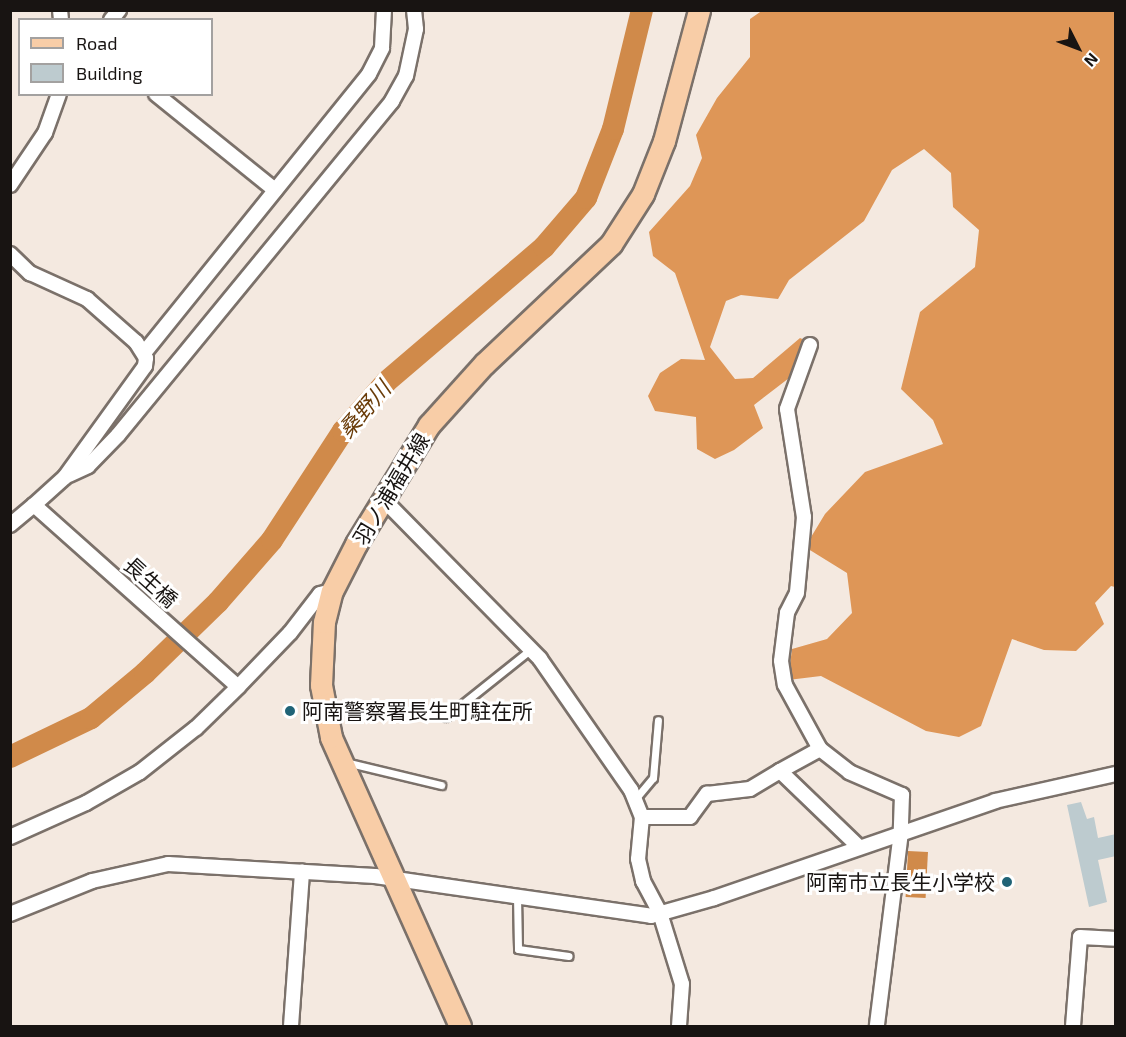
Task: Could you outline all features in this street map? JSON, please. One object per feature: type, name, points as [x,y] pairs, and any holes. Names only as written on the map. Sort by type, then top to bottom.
[{"type":"main road","name":"羽ノ浦福井線","points":[[460,1026],[331,737],[321,685],[324,622],[332,591],[382,500],[429,425],[457,393],[611,244],[643,194],[664,141],[702,15]]},
{"type":"street","points":[[144,352],[369,74],[382,48],[384,10]]},
{"type":"street","points":[[65,477],[88,466],[118,435],[392,101],[406,76],[416,29],[414,10]]},
{"type":"street","points":[[10,184],[45,132],[58,96]]},
{"type":"street","points":[[158,96],[275,190]]},
{"type":"street","points":[[10,525],[38,509],[65,477],[145,366],[144,352],[87,299],[30,273],[11,257]]},
{"type":"street","points":[[810,345],[787,409],[804,517],[797,593],[785,621],[781,661],[784,685],[820,749],[849,772],[902,795],[901,832],[877,1026]]},
{"type":"street","points":[[382,500],[530,650],[636,798],[642,817],[638,859],[644,881],[660,913],[682,984],[679,1026]]},
{"type":"street","name":"長生橋","points":[[38,509],[235,684]]},
{"type":"street","points":[[10,837],[86,803],[140,772],[196,728],[235,684],[290,633],[320,594],[332,591]]},
{"type":"street","points":[[642,817],[690,817],[707,794],[750,789],[820,749]]},
{"type":"street","points":[[780,771],[859,847]]},
{"type":"street","points":[[10,914],[92,881],[168,864],[302,871],[395,881],[651,916],[995,801],[1116,774]]},
{"type":"street","points":[[291,1026],[302,871]]},
{"type":"street","points":[[1073,1026],[1080,937],[1116,939]]},
{"type":"lane","points":[[446,717],[530,650]]},
{"type":"lane","points":[[636,798],[653,778],[658,720]]},
{"type":"lane","points":[[343,762],[354,761],[441,785]]},
{"type":"lane","points":[[517,896],[518,949],[569,956]]},
{"type":"shaded area","points":[[763,10],[1115,11],[1115,587],[1111,586],[1095,603],[1104,624],[1076,651],[1044,650],[1012,639],[981,726],[959,737],[926,731],[821,676],[788,680],[792,649],[827,639],[852,613],[847,573],[805,547],[825,514],[865,472],[943,444],[933,420],[901,389],[920,312],[975,267],[979,230],[953,207],[951,173],[924,149],[892,170],[864,221],[789,280],[778,299],[741,295],[726,301],[710,347],[735,379],[753,378],[800,338],[807,341],[793,375],[754,405],[763,428],[734,450],[715,459],[697,449],[696,417],[655,411],[648,396],[660,373],[681,359],[705,360],[675,273],[653,256],[649,232],[690,186],[702,158],[696,135],[717,98],[750,57],[750,19]]},
{"type":"shaded area","points":[[908,851],[928,852],[926,898],[906,897]]},
{"type":"building","points":[[1081,802],[1087,819],[1094,817],[1098,838],[1116,834],[1116,856],[1098,860],[1107,902],[1089,907],[1067,805]]},
{"type":"waterway","name":"桑野川","points":[[10,757],[91,718],[145,673],[218,602],[272,540],[343,431],[386,382],[544,247],[586,198],[613,129],[642,10]]},
{"type":"place","name":"阿南警察署長生町駐在所","points":[[290,711]]},
{"type":"place","name":"阿南市立長生小学校","points":[[1007,882]]}]
